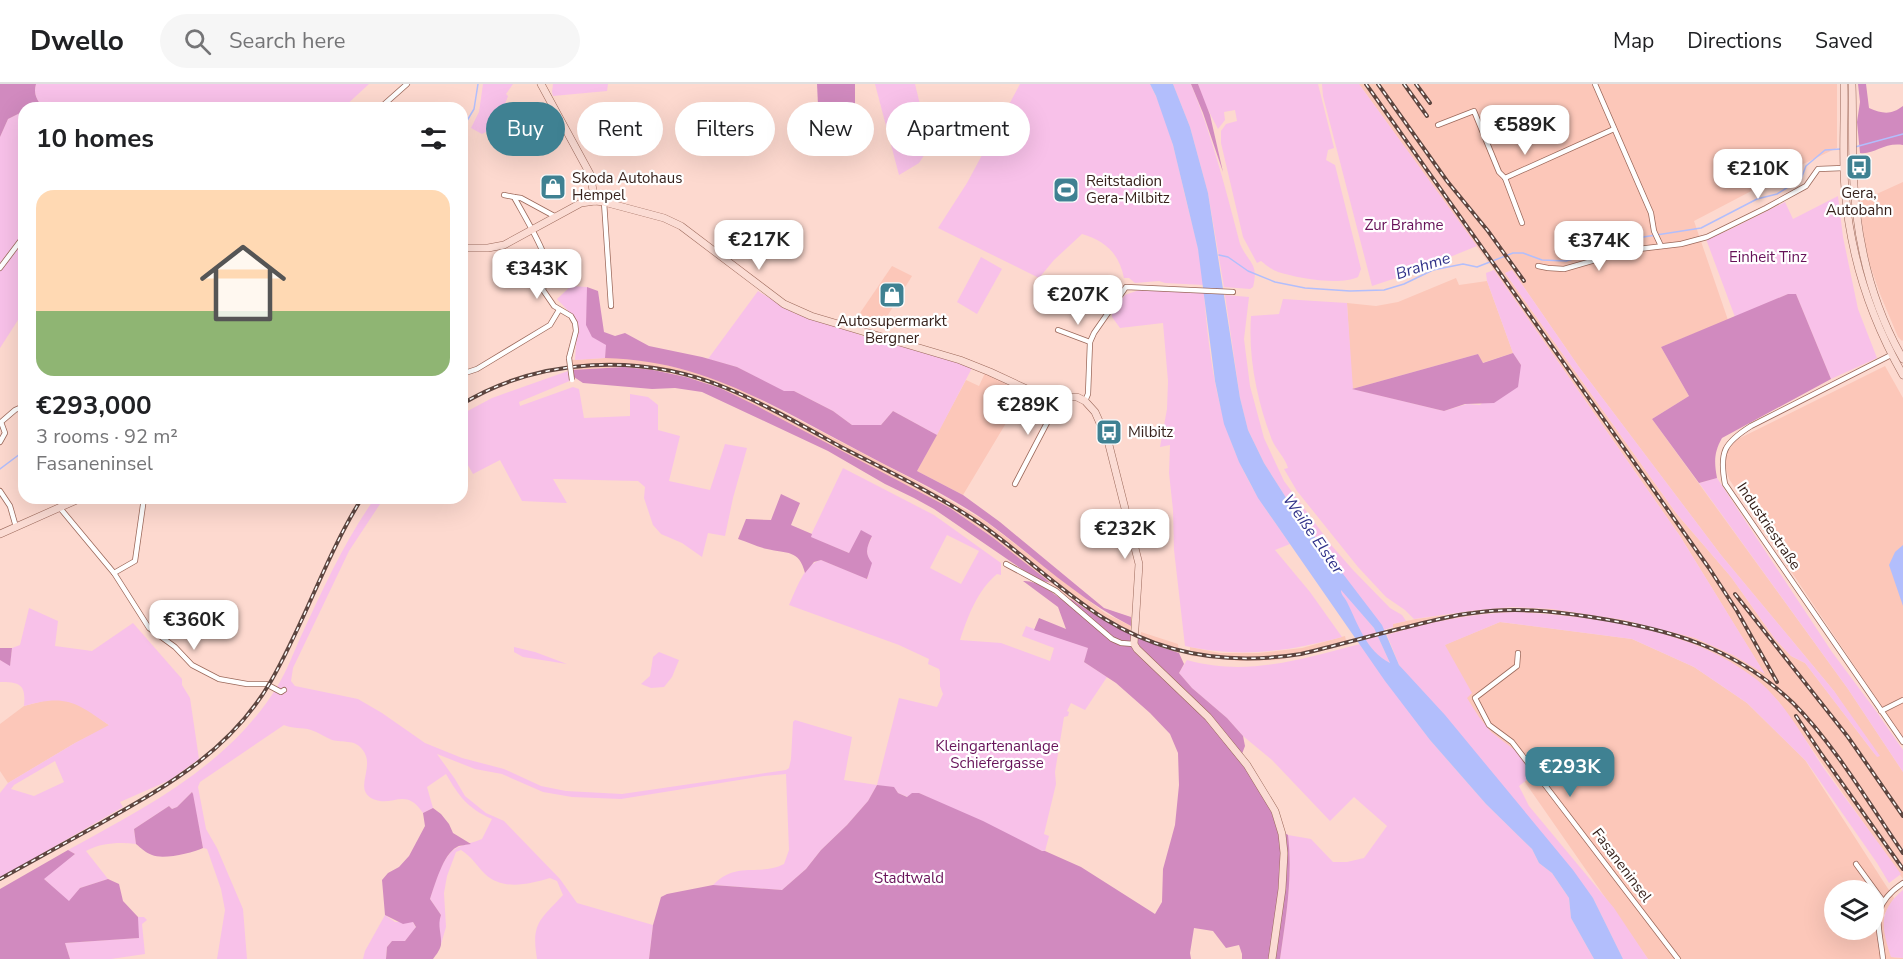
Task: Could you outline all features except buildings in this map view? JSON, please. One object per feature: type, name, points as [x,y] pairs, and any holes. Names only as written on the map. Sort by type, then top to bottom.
[{"type":"main road","points":[[541,84],[590,174],[595,201]]},
{"type":"main road","points":[[1844,84],[1848,141],[1844,168],[1847,209],[1857,265],[1869,305],[1891,355],[1903,375]]},
{"type":"main road","points":[[1848,141],[1852,84]]},
{"type":"main road","points":[[1848,153],[1853,168],[1865,266],[1883,319],[1900,347],[1903,359]]},
{"type":"main road","points":[[1844,168],[1853,168]]},
{"type":"main road","points":[[468,248],[504,245],[581,203],[604,202],[664,218],[681,226],[784,304],[811,316],[927,349],[990,372],[1034,394],[1044,397],[1077,397],[1085,401],[1095,412],[1108,441],[1139,564],[1134,644],[1208,717],[1247,765],[1275,811],[1282,834],[1284,853],[1282,889],[1272,959]]},
{"type":"main road","points":[[0,534],[68,504]]},
{"type":"street","points":[[387,102],[407,84]]},
{"type":"street","points":[[1595,84],[1651,213],[1654,231],[1660,244]]},
{"type":"street","points":[[1438,124],[1474,111],[1499,172],[1505,178],[1522,223]]},
{"type":"street","points":[[1505,178],[1614,129]]},
{"type":"street","points":[[1538,266],[1564,269],[1630,250],[1660,244],[1681,244],[1703,237],[1728,228],[1806,186],[1818,170],[1844,168]]},
{"type":"street","points":[[504,195],[521,198],[555,217]]},
{"type":"street","points":[[514,197],[532,229],[545,260],[547,267],[543,290],[558,310],[571,316],[575,323],[576,331],[568,358],[572,380]]},
{"type":"street","points":[[604,202],[611,306]]},
{"type":"street","points":[[0,268],[18,244]]},
{"type":"street","points":[[1085,401],[1088,394],[1090,342],[1126,287],[1233,291]]},
{"type":"street","points":[[468,372],[477,369],[550,325],[558,310]]},
{"type":"street","points":[[1058,330],[1090,342]]},
{"type":"street","name":"Industriestraße","points":[[1891,355],[1751,426],[1734,437],[1725,450],[1722,467],[1725,484],[1903,742]]},
{"type":"street","points":[[1015,484],[1060,398]]},
{"type":"street","points":[[0,442],[5,434],[1,422],[18,409]]},
{"type":"street","points":[[0,490],[10,506],[16,527]]},
{"type":"street","points":[[114,573],[135,561],[143,504]]},
{"type":"street","points":[[60,508],[114,573],[149,628],[175,647],[192,665],[219,679],[247,684],[266,684],[281,692],[284,690]]},
{"type":"street","points":[[1006,564],[1056,591],[1112,639],[1121,643],[1134,644]]},
{"type":"street","name":"Fasaneninsel","points":[[1518,653],[1517,666],[1475,698],[1490,725],[1512,742],[1678,959]]},
{"type":"street","points":[[1881,711],[1903,700]]},
{"type":"street","points":[[1856,864],[1868,880]]},
{"type":"street","points":[[1884,900],[1903,883]]},
{"type":"street","points":[[1880,940],[1883,959]]},
{"type":"shaded area","points":[[1359,84],[1837,84],[1837,148],[1694,221],[1728,320],[1661,347],[1689,396],[1652,419],[1848,689],[1903,772],[1903,879],[1779,702],[1756,680],[1703,648],[1658,633],[1546,613],[1486,613],[1394,633],[1392,624],[1416,619],[1497,608],[1552,609],[1624,620],[1695,638],[1733,655],[1764,673],[1680,536],[1494,270]],"holes":[[[1512,270],[1579,367],[1721,555],[1834,691],[1877,757],[1805,663],[1791,656],[1775,639],[1731,577],[1676,513],[1505,273]]]},
{"type":"shaded area","points":[[1903,182],[1902,341],[1898,337],[1870,265],[1859,202]]},
{"type":"shaded area","points":[[892,266],[912,276],[883,323],[858,316]]},
{"type":"shaded area","points":[[1456,278],[1459,285],[1487,281],[1513,353],[1482,363],[1478,354],[1352,389],[1347,303],[1376,306],[1398,302]]},
{"type":"shaded area","points":[[605,358],[658,363],[698,373],[732,385],[914,480],[985,521],[1105,613],[1131,626],[1129,636],[1071,599],[992,537],[950,508],[720,388],[686,377],[653,370],[624,367],[572,370],[571,360]]},
{"type":"shaded area","points":[[1885,366],[1903,398],[1903,738],[1729,479],[1725,465],[1727,452],[1736,440]]},
{"type":"shaded area","points":[[985,373],[1024,393],[963,495],[917,471],[966,380],[979,386]]},
{"type":"shaded area","points":[[1500,622],[1632,639],[1694,667],[1747,703],[1805,760],[1882,880],[1824,880],[1824,940],[1884,940],[1884,915],[1891,957],[1903,959],[1648,959],[1511,762],[1463,704],[1437,648]]},
{"type":"shaded area","points":[[1141,632],[1178,644],[1179,653],[1140,640]]},
{"type":"shaded area","points":[[1345,636],[1347,645],[1278,660],[1240,661],[1190,656],[1190,647],[1220,653],[1258,653],[1302,648]]},
{"type":"shaded area","points":[[60,699],[81,705],[110,726],[75,743],[8,783],[0,771],[0,724],[24,706]]},
{"type":"shaded area","points":[[1884,882],[1894,898],[1884,915]]},
{"type":"green space","points":[[0,84],[36,84],[36,97],[39,102],[18,102],[18,114],[8,119],[0,137]]},
{"type":"green space","points":[[36,84],[369,84],[350,102],[39,102],[35,91]]},
{"type":"green space","points":[[483,84],[513,84],[506,94],[508,96],[506,102],[486,102],[486,132],[482,134],[471,128],[479,112]]},
{"type":"green space","points":[[553,84],[608,84],[607,91],[553,96]]},
{"type":"green space","points":[[817,84],[855,84],[855,102],[818,102]]},
{"type":"green space","points":[[875,84],[915,84],[919,102],[886,102],[886,126]]},
{"type":"green space","name":"Reitstadion Gera-Milbitz","points":[[1020,84],[1150,84],[1173,144],[1198,246],[1204,285],[1159,281],[1135,283],[1129,278],[1124,278],[1119,262],[1110,249],[1098,240],[1082,234],[1054,260],[1039,278],[938,228],[981,156],[1030,156],[1030,102],[1010,102]]},
{"type":"green space","points":[[1173,84],[1191,84],[1199,104],[1240,244],[1254,268],[1255,279],[1250,289],[1224,287],[1208,193],[1190,127]]},
{"type":"green space","points":[[1191,84],[1198,84],[1210,115],[1223,172],[1203,113]]},
{"type":"green space","points":[[1198,84],[1318,84],[1334,148],[1328,150],[1326,160],[1335,165],[1361,269],[1358,277],[1341,281],[1307,279],[1278,272],[1261,261],[1257,263],[1243,237],[1221,143],[1221,131],[1226,124],[1237,121],[1235,110],[1224,112],[1225,120],[1218,129]]},
{"type":"green space","name":"Zur Brahme","points":[[1322,84],[1359,84],[1477,246],[1418,270],[1418,273],[1414,272],[1372,286],[1323,96]]},
{"type":"green space","points":[[1858,84],[1866,84],[1869,108],[1887,113],[1903,106],[1903,145],[1890,145],[1860,153],[1857,122],[1860,102]]},
{"type":"green space","points":[[18,114],[18,320],[0,348],[0,137],[8,119]]},
{"type":"green space","points":[[894,156],[924,156],[919,163],[899,175]]},
{"type":"green space","name":"Einheit Tinz","points":[[1838,196],[1843,237],[1858,309],[1877,358],[1831,379],[1796,294],[1788,294],[1735,317],[1706,239],[1785,202],[1793,219]]},
{"type":"green space","points":[[981,257],[1002,269],[977,314],[957,302]]},
{"type":"green space","points":[[1494,270],[1680,536],[1765,674],[1733,655],[1695,638],[1624,620],[1552,609],[1513,607],[1414,619],[1386,597],[1358,567],[1297,491],[1284,469],[1288,468],[1287,464],[1272,440],[1262,410],[1252,363],[1251,316],[1279,314],[1283,299],[1347,303],[1353,389],[1444,411],[1467,404],[1480,405],[1521,365],[1513,353],[1487,281],[1486,273]]},
{"type":"green space","points":[[1512,270],[1579,367],[1721,555],[1834,691],[1880,756],[1877,757],[1805,663],[1791,656],[1775,639],[1731,577],[1676,513],[1505,273]]},
{"type":"green space","points":[[571,286],[587,287],[588,327],[597,339],[607,345],[605,358],[575,360],[576,319],[557,299]]},
{"type":"green space","points":[[587,287],[598,291],[604,332],[615,336],[625,333],[649,346],[737,367],[784,391],[794,391],[833,411],[852,425],[881,425],[893,411],[937,435],[917,471],[963,495],[1000,522],[1104,608],[1131,617],[1131,626],[1093,603],[1005,535],[956,502],[768,403],[706,377],[674,367],[605,358],[606,345],[592,337],[586,325]]},
{"type":"green space","points":[[1142,289],[1204,293],[1214,378],[1224,421],[1239,461],[1256,493],[1290,544],[1275,550],[1310,592],[1342,637],[1264,652],[1225,652],[1185,646],[1174,550],[1169,473],[1170,445],[1160,447],[1167,409],[1168,381],[1163,323],[1120,328],[1112,317],[1112,312],[1125,295]]},
{"type":"green space","points":[[758,291],[794,313],[870,339],[879,339],[972,368],[937,435],[893,411],[881,425],[852,425],[833,411],[794,391],[784,392],[737,367],[708,359]]},
{"type":"green space","points":[[1788,294],[1796,294],[1831,379],[1722,438],[1715,457],[1717,478],[1699,483],[1652,419],[1689,396],[1661,347]]},
{"type":"green space","points":[[1225,295],[1249,297],[1244,339],[1250,386],[1264,438],[1284,481],[1332,546],[1390,608],[1402,615],[1406,621],[1393,624],[1393,627],[1384,630],[1292,507],[1264,463],[1248,430],[1240,398]]},
{"type":"green space","points":[[1513,353],[1521,365],[1518,387],[1494,403],[1465,404],[1444,411],[1352,389],[1478,354],[1483,363]]},
{"type":"green space","points":[[624,367],[686,377],[720,388],[757,406],[950,508],[1051,583],[1026,572],[934,509],[914,498],[828,451],[702,392],[675,388],[652,389],[583,383],[574,377],[572,370]]},
{"type":"green space","points":[[568,371],[572,380],[519,402],[520,406],[573,387],[579,389],[584,418],[630,416],[630,394],[648,397],[658,405],[658,430],[680,436],[669,481],[710,490],[725,444],[747,448],[725,536],[708,533],[702,557],[682,543],[661,534],[653,525],[644,498],[645,487],[638,481],[553,479],[567,503],[522,501],[500,460],[473,474],[468,465],[468,411],[492,398]]},
{"type":"green space","name":"Kleingartenanlage Schiefergasse","points":[[843,468],[934,515],[1001,563],[1001,575],[997,574],[984,588],[970,613],[960,640],[1001,643],[1050,661],[1054,648],[1022,636],[1026,626],[1089,648],[1084,662],[1107,677],[1085,710],[1071,703],[1067,711],[1068,716],[1064,717],[1055,772],[1056,784],[1044,834],[1049,836],[1045,851],[919,793],[908,797],[896,790],[877,785],[899,698],[937,707],[943,694],[940,686],[940,672],[939,669],[928,664],[929,659],[899,645],[789,605],[805,572],[815,562],[821,560],[868,579],[867,547],[872,537],[849,553],[810,537]],"holes":[[[947,535],[979,551],[961,584],[930,568]]]},
{"type":"green space","points":[[1717,478],[1832,652],[1903,750],[1903,772],[1848,689],[1699,483]]},
{"type":"green space","points":[[781,494],[800,503],[791,525],[812,534],[811,537],[849,553],[861,530],[872,536],[867,550],[872,563],[867,579],[821,560],[814,562],[805,573],[796,556],[738,539],[746,519],[771,520]]},
{"type":"green space","points":[[371,504],[380,504],[349,551],[293,668],[291,681],[295,686],[358,699],[425,743],[462,758],[504,769],[541,786],[566,791],[622,794],[786,770],[789,768],[791,759],[795,720],[852,737],[844,780],[877,785],[868,801],[847,825],[821,850],[806,869],[782,890],[713,885],[731,873],[775,868],[784,864],[789,850],[786,774],[621,799],[572,797],[543,792],[502,774],[475,769],[437,754],[465,796],[486,813],[504,821],[560,879],[577,903],[653,925],[649,959],[537,959],[535,937],[539,923],[563,895],[557,881],[550,878],[516,885],[500,883],[485,874],[461,850],[456,852],[447,876],[444,893],[446,927],[441,944],[438,922],[441,915],[430,899],[439,872],[450,853],[455,849],[482,839],[492,819],[464,801],[446,774],[427,787],[433,808],[423,813],[417,805],[405,799],[380,801],[373,799],[367,795],[365,789],[367,763],[366,756],[359,746],[332,740],[311,730],[284,725],[200,782],[198,787],[206,829],[217,848],[243,909],[247,959],[217,959],[225,910],[221,889],[207,849],[203,848],[192,792],[177,807],[172,809],[169,806],[134,829],[136,844],[110,844],[86,851],[108,879],[80,888],[69,902],[43,878],[75,854],[68,850],[127,818],[210,762],[235,740],[257,715],[281,681],[318,599],[354,530]]},
{"type":"green space","name":"Stadtwald","points":[[1023,581],[1039,585],[1064,601],[1071,599],[1123,630],[1179,653],[1184,664],[1179,673],[1243,736],[1245,746],[1240,759],[1271,811],[1277,827],[1288,835],[1289,881],[1280,959],[1242,959],[1239,945],[1226,948],[1213,931],[1194,928],[1191,959],[649,959],[653,925],[661,897],[713,885],[782,890],[806,869],[821,850],[847,825],[868,801],[877,785],[894,787],[898,793],[907,797],[912,793],[919,793],[983,821],[1042,851],[1081,867],[1155,914],[1162,902],[1163,869],[1175,825],[1179,785],[1178,753],[1170,734],[1150,713],[1116,683],[1084,662],[1088,648],[1034,630],[1039,618],[1066,629],[1058,607]]},
{"type":"green space","points":[[1341,589],[1374,628],[1390,663],[1377,654],[1363,636],[1341,594]]},
{"type":"green space","points":[[29,608],[58,621],[55,646],[92,651],[133,623],[182,679],[182,685],[190,698],[199,759],[170,780],[120,802],[123,807],[0,878],[0,793],[8,783],[109,725],[70,702],[38,702],[24,706],[24,693],[21,686],[0,682],[0,660],[10,665],[12,648],[20,645]],"holes":[[[55,761],[64,782],[34,796],[11,789]]]},
{"type":"green space","points":[[1517,612],[1579,617],[1642,628],[1703,648],[1731,662],[1756,679],[1785,710],[1825,770],[1901,874],[1889,883],[1806,761],[1747,703],[1694,667],[1632,639],[1500,622],[1445,645],[1472,693],[1467,698],[1479,717],[1491,732],[1516,751],[1533,775],[1519,786],[1529,806],[1614,908],[1648,959],[1623,959],[1593,898],[1399,665],[1387,635],[1451,619]]},
{"type":"green space","points":[[1360,644],[1430,740],[1486,804],[1532,849],[1539,863],[1552,873],[1569,898],[1571,918],[1594,959],[1280,959],[1289,881],[1288,835],[1311,839],[1333,862],[1347,862],[1364,858],[1387,826],[1354,797],[1330,821],[1272,760],[1243,736],[1179,673],[1187,660],[1231,667],[1253,666],[1295,660]]},
{"type":"green space","points":[[514,647],[567,664],[523,657],[514,652]]},
{"type":"green space","points":[[0,648],[12,648],[10,666],[0,660]]},
{"type":"green space","points":[[659,652],[679,660],[672,677],[664,687],[651,688],[641,684],[650,676],[653,657]]},
{"type":"green space","points":[[192,792],[203,848],[185,854],[163,857],[150,854],[136,844],[134,829],[169,806],[172,809],[177,807]]},
{"type":"green space","points":[[433,808],[449,824],[453,833],[471,844],[457,847],[448,856],[440,870],[430,899],[441,915],[440,947],[433,959],[386,959],[387,947],[392,941],[405,941],[416,927],[413,922],[403,924],[385,915],[382,880],[409,856],[425,826],[423,813]]},
{"type":"green space","points":[[68,850],[75,854],[44,879],[69,901],[80,888],[108,879],[119,884],[123,901],[138,917],[139,938],[65,943],[70,959],[0,959],[0,889]]},
{"type":"green space","points":[[1903,890],[1903,958],[1891,957],[1885,937],[1885,913]]},
{"type":"green space","points":[[385,915],[395,922],[413,922],[416,928],[405,941],[392,941],[387,947],[386,959],[363,959],[365,951]]},
{"type":"green space","points":[[138,917],[144,917],[147,920],[142,924],[145,954],[111,959],[70,959],[65,943],[138,938]]},
{"type":"water","points":[[1150,84],[1173,84],[1190,127],[1208,193],[1240,398],[1248,430],[1264,463],[1292,507],[1382,625],[1399,665],[1445,715],[1573,870],[1593,898],[1623,959],[1594,959],[1571,918],[1569,898],[1552,873],[1539,863],[1532,849],[1486,804],[1430,740],[1385,681],[1258,498],[1239,462],[1224,424],[1215,381],[1198,249],[1173,145]],"holes":[[[1341,590],[1374,628],[1390,663],[1375,652],[1369,644]]]},
{"type":"water","points":[[1903,545],[1903,606],[1889,565],[1895,552]]},
{"type":"waterway","points":[[468,119],[474,109],[478,84]]},
{"type":"waterway","name":"Brahme","points":[[1855,147],[1903,134]]},
{"type":"waterway","name":"Brahme","points":[[1219,255],[1228,257],[1248,271],[1275,282],[1305,288],[1350,291],[1384,290],[1404,284],[1433,270],[1463,264],[1477,267],[1513,253],[1523,253],[1542,260],[1566,261],[1605,246],[1637,238],[1701,228],[1757,199],[1777,194],[1801,179],[1806,166],[1825,150],[1841,149]]},
{"type":"waterway","points":[[0,469],[18,456]]},
{"type":"railway","points":[[1366,84],[1709,568],[1737,611],[1777,682]]},
{"type":"railway","points":[[1378,84],[1447,181],[1488,231],[1524,281]]},
{"type":"railway","points":[[1404,84],[1427,116]]},
{"type":"railway","points":[[1416,84],[1430,103]]},
{"type":"railway","points":[[468,401],[492,388],[524,377],[558,369],[592,365],[626,365],[660,369],[726,388],[770,408],[946,502],[979,523],[1088,608],[1128,632],[1151,642],[1200,654],[1224,658],[1301,654],[1450,617],[1503,610],[1576,615],[1619,622],[1699,643],[1748,668],[1793,703],[1837,756],[1903,853]]},
{"type":"railway","points":[[0,879],[152,794],[197,763],[237,727],[255,705],[283,659],[337,542],[358,504]]},
{"type":"railway","points":[[1735,594],[1848,737],[1903,816]]},
{"type":"railway","points":[[1796,716],[1903,869]]},
{"type":"place","name":"Gera, Autobahn","points":[[1859,167]]},
{"type":"place","name":"Skoda Autohaus Hempel","points":[[553,187]]},
{"type":"place","name":"Reitstadion Gera-Milbitz","points":[[1066,190]]},
{"type":"place","name":"Autosupermarkt Bergner","points":[[892,295]]},
{"type":"place","name":"Milbitz","points":[[1109,432]]},
{"type":"water label","name":"Weiße Elster","points":[[1313,534]]}]
